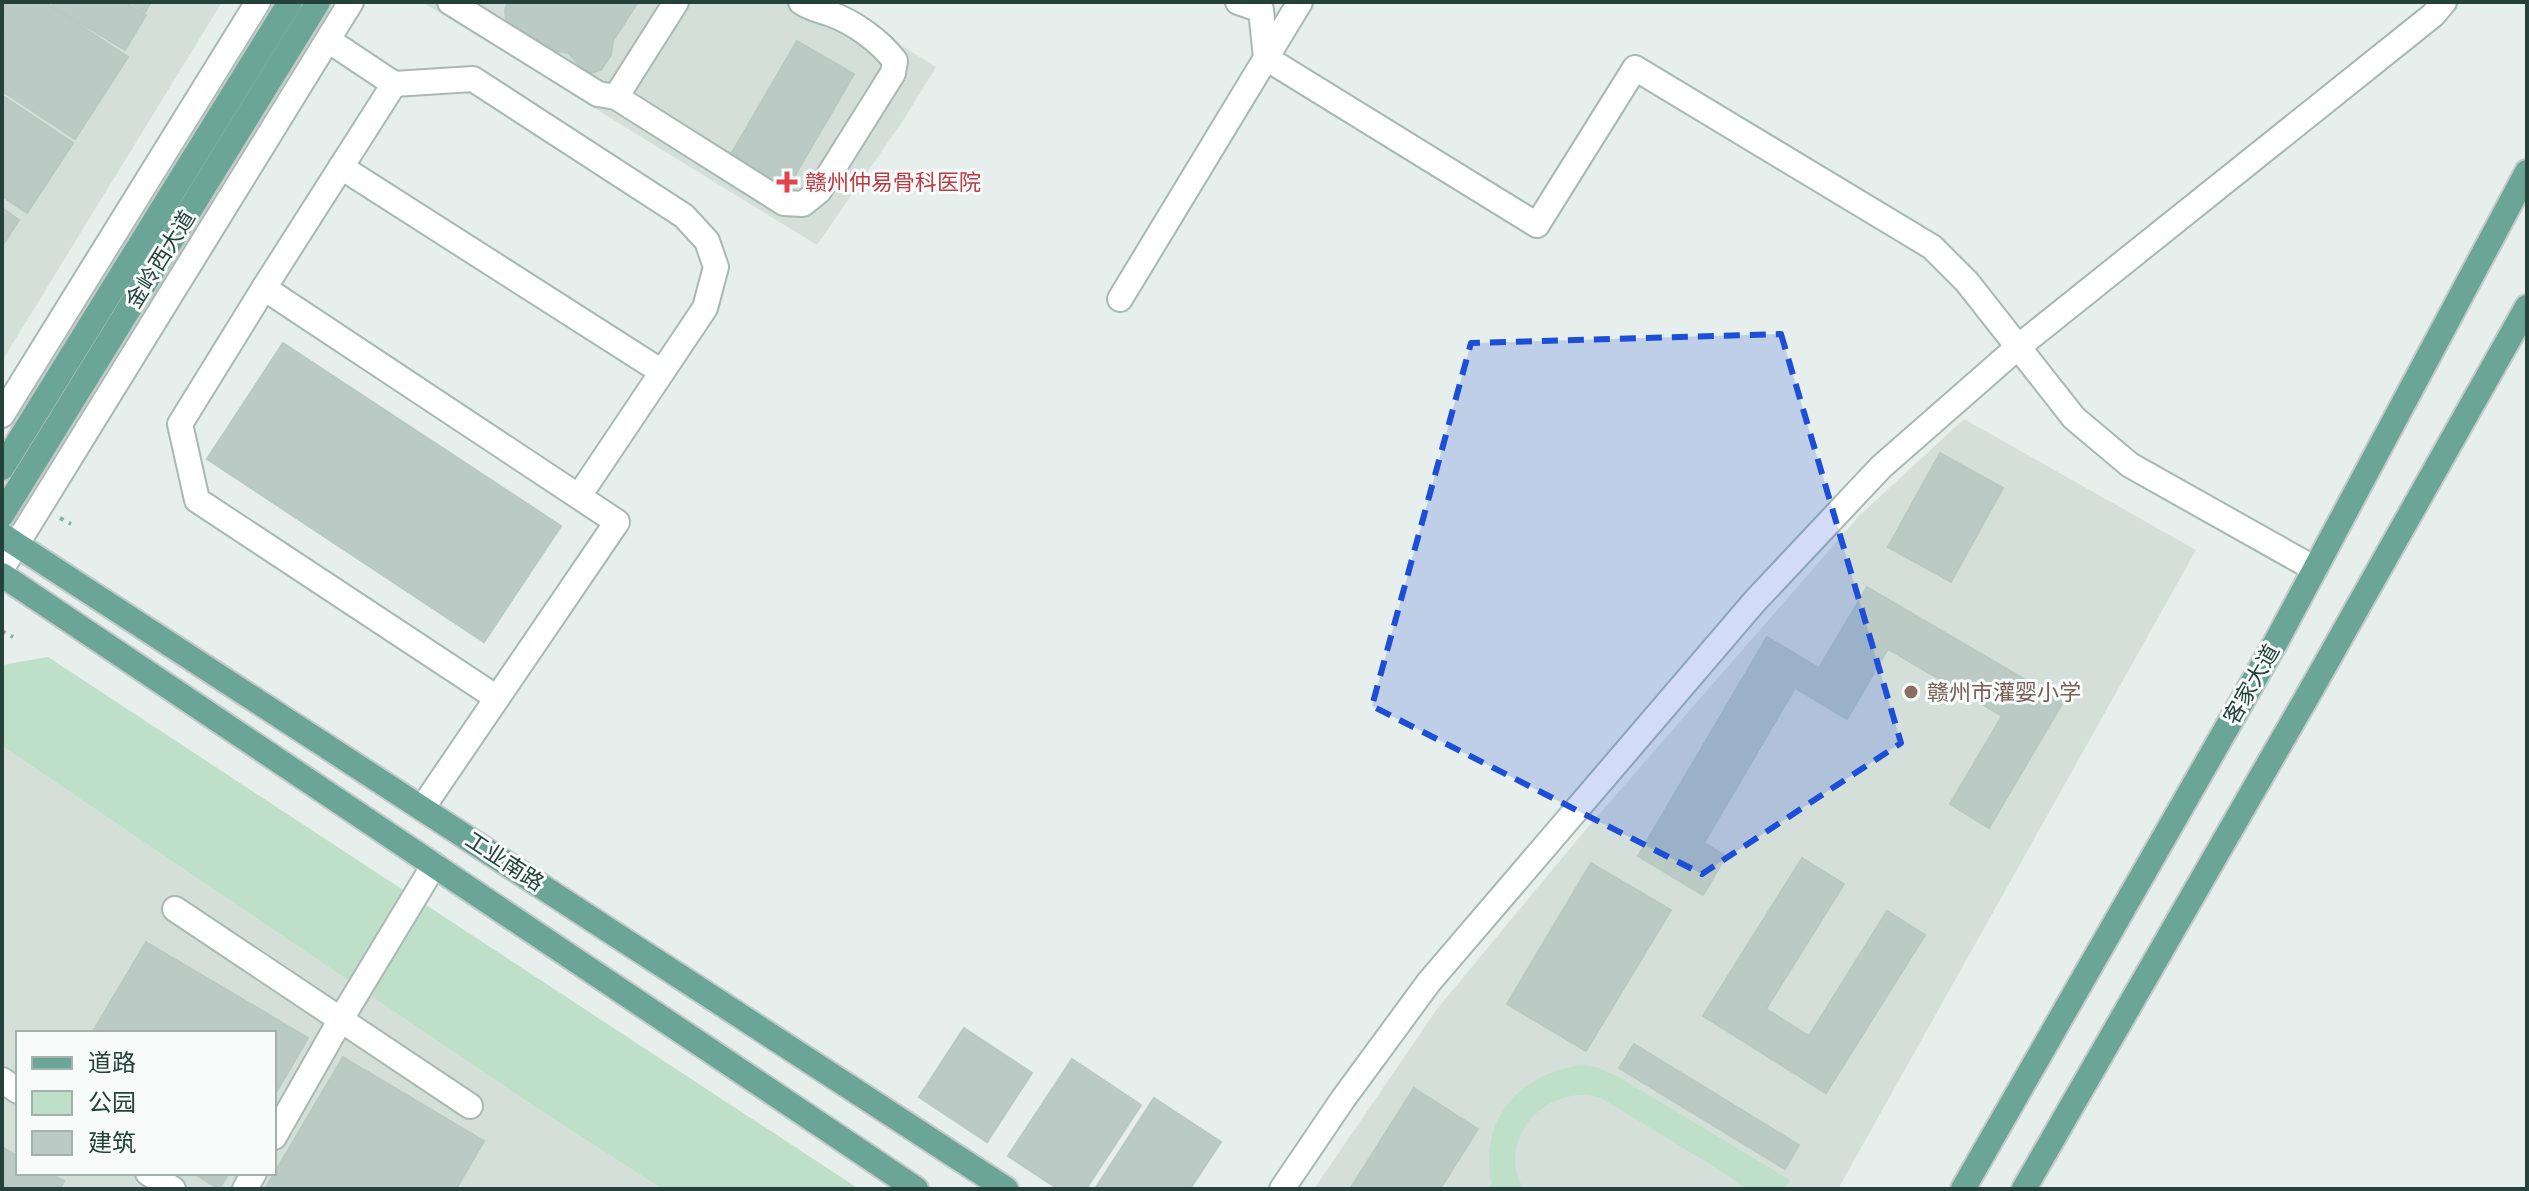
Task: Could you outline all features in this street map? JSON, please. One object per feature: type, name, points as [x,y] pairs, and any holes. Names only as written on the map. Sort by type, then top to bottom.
[{"type":"main road","name":"金岭西大道","points":[[2,468],[290,2]]},
{"type":"main road","name":"金岭西大道","points":[[2,515],[318,2]]},
{"type":"main road","name":"客家大道","points":[[1963,1189],[2315,569],[2527,172]]},
{"type":"main road","points":[[2024,1189],[2319,677],[2527,307]]},
{"type":"main road","name":"工业南路","points":[[10,540],[1006,1189]]},
{"type":"main road","name":"工业南路","points":[[2,575],[916,1189]]},
{"type":"street","points":[[2,415],[258,2]]},
{"type":"street","points":[[2,568],[10,540],[351,2]]},
{"type":"street","points":[[450,2],[484,11],[598,94],[616,97],[784,203],[803,204],[819,191],[893,73],[895,61],[883,44],[833,15],[813,10],[801,2]]},
{"type":"street","points":[[616,97],[676,2]]},
{"type":"street","points":[[1238,2],[1261,10],[1266,58]]},
{"type":"street","points":[[1120,299],[1300,2]]},
{"type":"street","points":[[1282,1189],[1429,982],[1755,601],[1881,467],[2018,347],[2433,15],[2444,2]]},
{"type":"street","points":[[328,40],[394,84],[473,79],[684,216],[707,241],[716,267],[705,308],[579,496]]},
{"type":"street","points":[[1266,58],[1537,225],[1635,68],[1932,247],[1967,282],[2074,418],[2130,465],[2315,569]]},
{"type":"street","points":[[394,84],[180,424],[197,500],[497,698]]},
{"type":"street","points":[[341,167],[662,372]]},
{"type":"street","points":[[264,288],[617,522],[423,807]]},
{"type":"street","points":[[276,1133],[434,865]]},
{"type":"street","points":[[175,909],[470,1106]]},
{"type":"street","points":[[151,1175],[173,1189]]},
{"type":"path","points":[[2,631],[13,637]]},
{"type":"highlighted area","points":[[1781,334],[1901,743],[1702,874],[1372,706],[1471,343]]},
{"type":"shaded area","points":[[2,2],[222,2],[2,361]]},
{"type":"shaded area","name":"赣州仲易骨科医院","points":[[422,2],[831,2],[936,67],[817,245]]},
{"type":"shaded area","name":"赣州市灌婴小学","points":[[1964,419],[2196,550],[1838,1189],[1314,1189],[1437,1009],[1582,834],[1860,515]]},
{"type":"shaded area","points":[[2,746],[532,1105],[662,1189],[2,1189]]},
{"type":"green space","points":[[48,657],[859,1189],[662,1189],[532,1105],[2,746],[2,665]]},
{"type":"green space","points":[[1579,1065],[1596,1067],[1617,1076],[1790,1180],[1785,1189],[1745,1189],[1729,1176],[1601,1098],[1581,1095],[1563,1098],[1546,1106],[1531,1118],[1521,1134],[1516,1151],[1516,1170],[1524,1189],[1492,1189],[1489,1165],[1491,1143],[1496,1123],[1506,1106],[1536,1080]]},
{"type":"building","points":[[4,2],[45,2],[128,57],[75,139],[2,91]]},
{"type":"building","points":[[54,2],[125,2],[146,15],[125,50],[52,6]]},
{"type":"building","points":[[130,2],[151,2],[145,12]]},
{"type":"building","points":[[508,2],[638,2],[613,41],[611,55],[601,70],[591,73],[568,53],[529,46],[516,40],[506,22]]},
{"type":"building","points":[[797,41],[854,74],[787,189],[730,156]]},
{"type":"building","points":[[3,96],[73,143],[27,213],[2,196]]},
{"type":"building","points":[[2,208],[19,220],[2,246]]},
{"type":"building","points":[[283,343],[561,526],[484,642],[207,459]]},
{"type":"building","points":[[1940,453],[2003,488],[1951,582],[1888,547]]},
{"type":"building","points":[[1867,587],[2063,702],[1989,828],[1950,804],[2002,716],[1888,649],[1847,719],[1795,688],[1704,843],[1726,856],[1703,895],[1638,856],[1767,637],[1819,668]]},
{"type":"building","points":[[1802,858],[1844,884],[1766,1009],[1809,1036],[1887,911],[1925,935],[1826,1093],[1703,1016]]},
{"type":"building","points":[[1591,863],[1671,910],[1586,1051],[1507,1004]]},
{"type":"building","points":[[146,942],[308,1038],[276,1093],[276,1031],[93,1031]]},
{"type":"building","points":[[964,1028],[1032,1073],[987,1142],[919,1097]]},
{"type":"building","points":[[1634,1044],[1799,1145],[1785,1169],[1619,1068]]},
{"type":"building","points":[[343,1057],[484,1141],[456,1189],[265,1189]]},
{"type":"building","points":[[1072,1059],[1141,1105],[1086,1189],[1058,1189],[1008,1156]]},
{"type":"building","points":[[1414,1088],[1478,1129],[1440,1189],[1350,1189]]},
{"type":"building","points":[[1154,1098],[1221,1142],[1190,1189],[1095,1189]]},
{"type":"building","points":[[2,1147],[16,1155],[16,1175],[53,1175],[64,1181],[60,1189],[2,1189]]},
{"type":"building","points":[[196,1175],[228,1175],[219,1189]]},
{"type":"place","name":"赣州仲易骨科医院","points":[[787,182]]},
{"type":"place","name":"赣州市灌婴小学","points":[[1911,692]]}]
